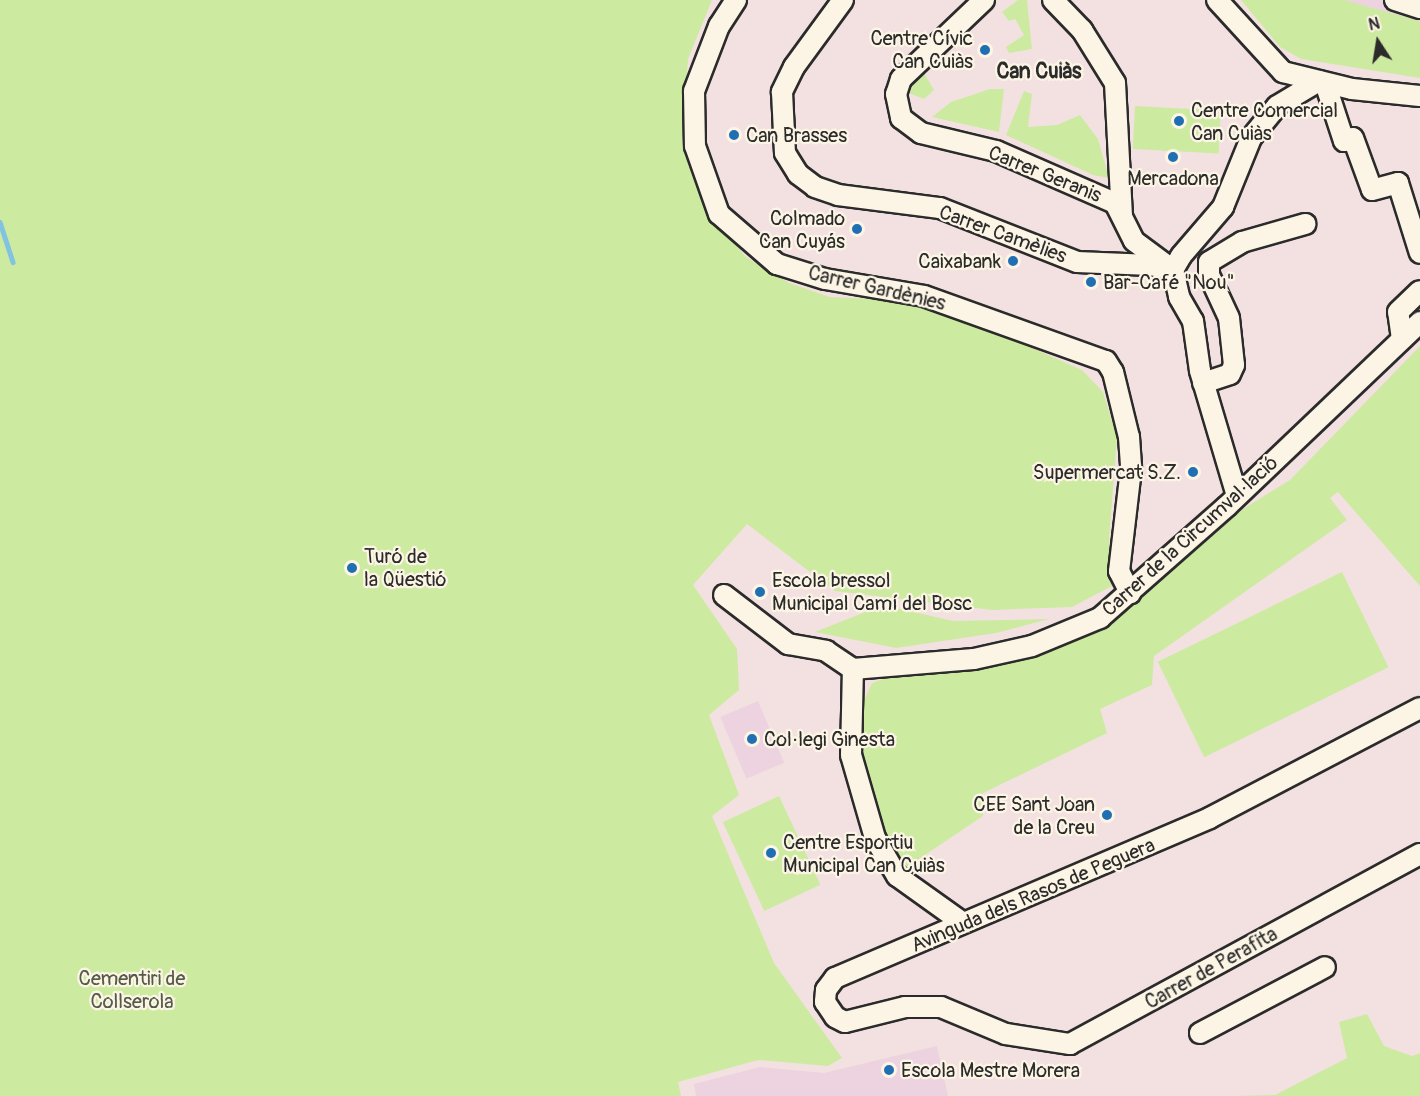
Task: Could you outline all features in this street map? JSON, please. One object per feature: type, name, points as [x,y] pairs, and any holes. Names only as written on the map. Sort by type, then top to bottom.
[{"type":"street","name":"Carrer Gardènies","points":[[736,0],[718,26],[694,91],[695,146],[719,214],[777,264],[825,279],[924,296],[1106,361],[1113,372],[1128,437],[1131,469],[1119,572],[1130,593]]},
{"type":"street","name":"Carrer Camèlies","points":[[843,0],[794,67],[782,92],[785,153],[798,174],[815,187],[838,195],[940,208],[1077,262],[1151,265],[1173,270]]},
{"type":"street","name":"Carrer Geranis","points":[[984,0],[901,79],[896,94],[901,118],[921,133],[996,151],[1115,202],[1134,241],[1173,270]]},
{"type":"street","points":[[1053,0],[1082,30],[1115,83],[1122,216]]},
{"type":"street","points":[[1217,0],[1283,72],[1322,82],[1420,96]]},
{"type":"street","points":[[1395,0],[1420,8]]},
{"type":"street","points":[[1238,496],[1203,383],[1198,338],[1179,297],[1173,270],[1180,256],[1223,207],[1251,138],[1277,106],[1322,82]]},
{"type":"street","points":[[1322,82],[1344,141],[1353,138],[1372,190],[1398,183],[1420,253]]},
{"type":"street","points":[[1203,383],[1230,374],[1234,365],[1229,318],[1209,275],[1209,262],[1242,242],[1305,224]]},
{"type":"street","points":[[1402,339],[1398,312],[1420,291]]},
{"type":"street","name":"Carrer de la Circumval·lació","points":[[854,669],[974,659],[1032,646],[1100,618],[1238,496],[1420,322]]},
{"type":"street","points":[[724,595],[788,644],[826,651],[854,669],[850,755],[875,838],[897,876],[963,923]]},
{"type":"street","name":"Avinguda dels Rasos de Peguera","points":[[993,1029],[941,1007],[921,1005],[845,1022],[835,1017],[825,1002],[826,990],[835,978],[1210,818],[1419,709]]},
{"type":"street","name":"Carrer de Perafita","points":[[993,1029],[1006,1034],[1070,1044],[1420,854]]},
{"type":"street","points":[[1200,1034],[1325,968]]},
{"type":"shaded area","points":[[1341,0],[1420,0],[1420,24]]},
{"type":"shaded area","name":"Col·legi Ginesta","points":[[758,701],[784,763],[746,779],[720,717]]},
{"type":"shaded area","name":"Escola Mestre Morera","points":[[937,1046],[948,1096],[696,1096],[694,1084],[760,1067],[824,1073]]},
{"type":"green space","name":"Cementiri de Collserola","points":[[0,0],[712,0],[688,59],[684,117],[688,157],[716,222],[746,257],[789,283],[830,297],[897,300],[993,331],[1082,370],[1103,392],[1117,438],[1109,539],[1112,586],[1072,607],[992,610],[835,591],[747,524],[693,585],[737,649],[739,690],[709,715],[739,795],[712,816],[774,963],[842,1058],[828,1066],[758,1060],[678,1082],[681,1096],[0,1096]]},
{"type":"green space","points":[[1018,0],[1027,0],[1032,49],[1009,53],[1006,47],[1024,35],[1015,19],[1009,21],[1002,12]]},
{"type":"green space","points":[[1241,0],[1344,0],[1420,21],[1420,78],[1301,59],[1280,47]]},
{"type":"green space","points":[[924,73],[934,90],[924,99],[909,93],[908,86]]},
{"type":"green space","points":[[990,89],[1004,89],[999,132],[932,117],[951,102]]},
{"type":"green space","points":[[1024,91],[1032,94],[1028,127],[1057,125],[1080,115],[1098,139],[1109,178],[1093,175],[1006,135]]},
{"type":"green space","points":[[1135,106],[1221,111],[1219,153],[1133,149]]},
{"type":"green space","points":[[1420,346],[1420,586],[1338,492],[1330,498],[1347,520],[1154,656],[1152,685],[1100,709],[1107,733],[983,793],[983,816],[904,869],[884,839],[861,757],[859,712],[872,683],[895,675],[953,673],[1044,654],[1092,634],[1132,606],[1243,509],[1290,480]]},
{"type":"green space","points":[[1342,572],[1388,667],[1204,757],[1158,662]]},
{"type":"green space","points":[[883,605],[953,621],[1049,619],[996,633],[896,648],[815,632]]},
{"type":"green space","name":"Centre Esportiu Municipal Can Cuiàs","points":[[779,796],[820,885],[764,911],[723,822]]},
{"type":"green space","points":[[1367,1014],[1384,1046],[1412,1056],[1420,1053],[1420,1096],[1234,1096],[1275,1095],[1347,1058],[1339,1022]]},
{"type":"waterway","points":[[0,222],[13,262]]},
{"type":"place","name":"Centre Cívic Can Cuiàs","points":[[985,50]]},
{"type":"place","name":"Centre Comercial Can Cuiàs","points":[[1179,121]]},
{"type":"place","name":"Can Brasses","points":[[734,135]]},
{"type":"place","name":"Mercadona","points":[[1173,157]]},
{"type":"place","name":"Colmado Can Cuyás","points":[[857,229]]},
{"type":"place","name":"Caixabank","points":[[1013,261]]},
{"type":"place","name":"Bar-Café \"Nou\"","points":[[1091,282]]},
{"type":"place","name":"Supermercat S.Z.","points":[[1193,472]]},
{"type":"place","name":"Turó de la Qüestió","points":[[352,568]]},
{"type":"place","name":"Escola bressol Municipal Camí del Bosc","points":[[760,592]]},
{"type":"place","name":"Col·legi Ginesta","points":[[752,739]]},
{"type":"place","name":"CEE Sant Joan de la Creu","points":[[1107,815]]},
{"type":"place","name":"Centre Esportiu Municipal Can Cuiàs","points":[[771,853]]},
{"type":"place","name":"Escola Mestre Morera","points":[[889,1070]]},
{"type":"district","name":"Can Cuiàs","points":[[1039,72]]}]
